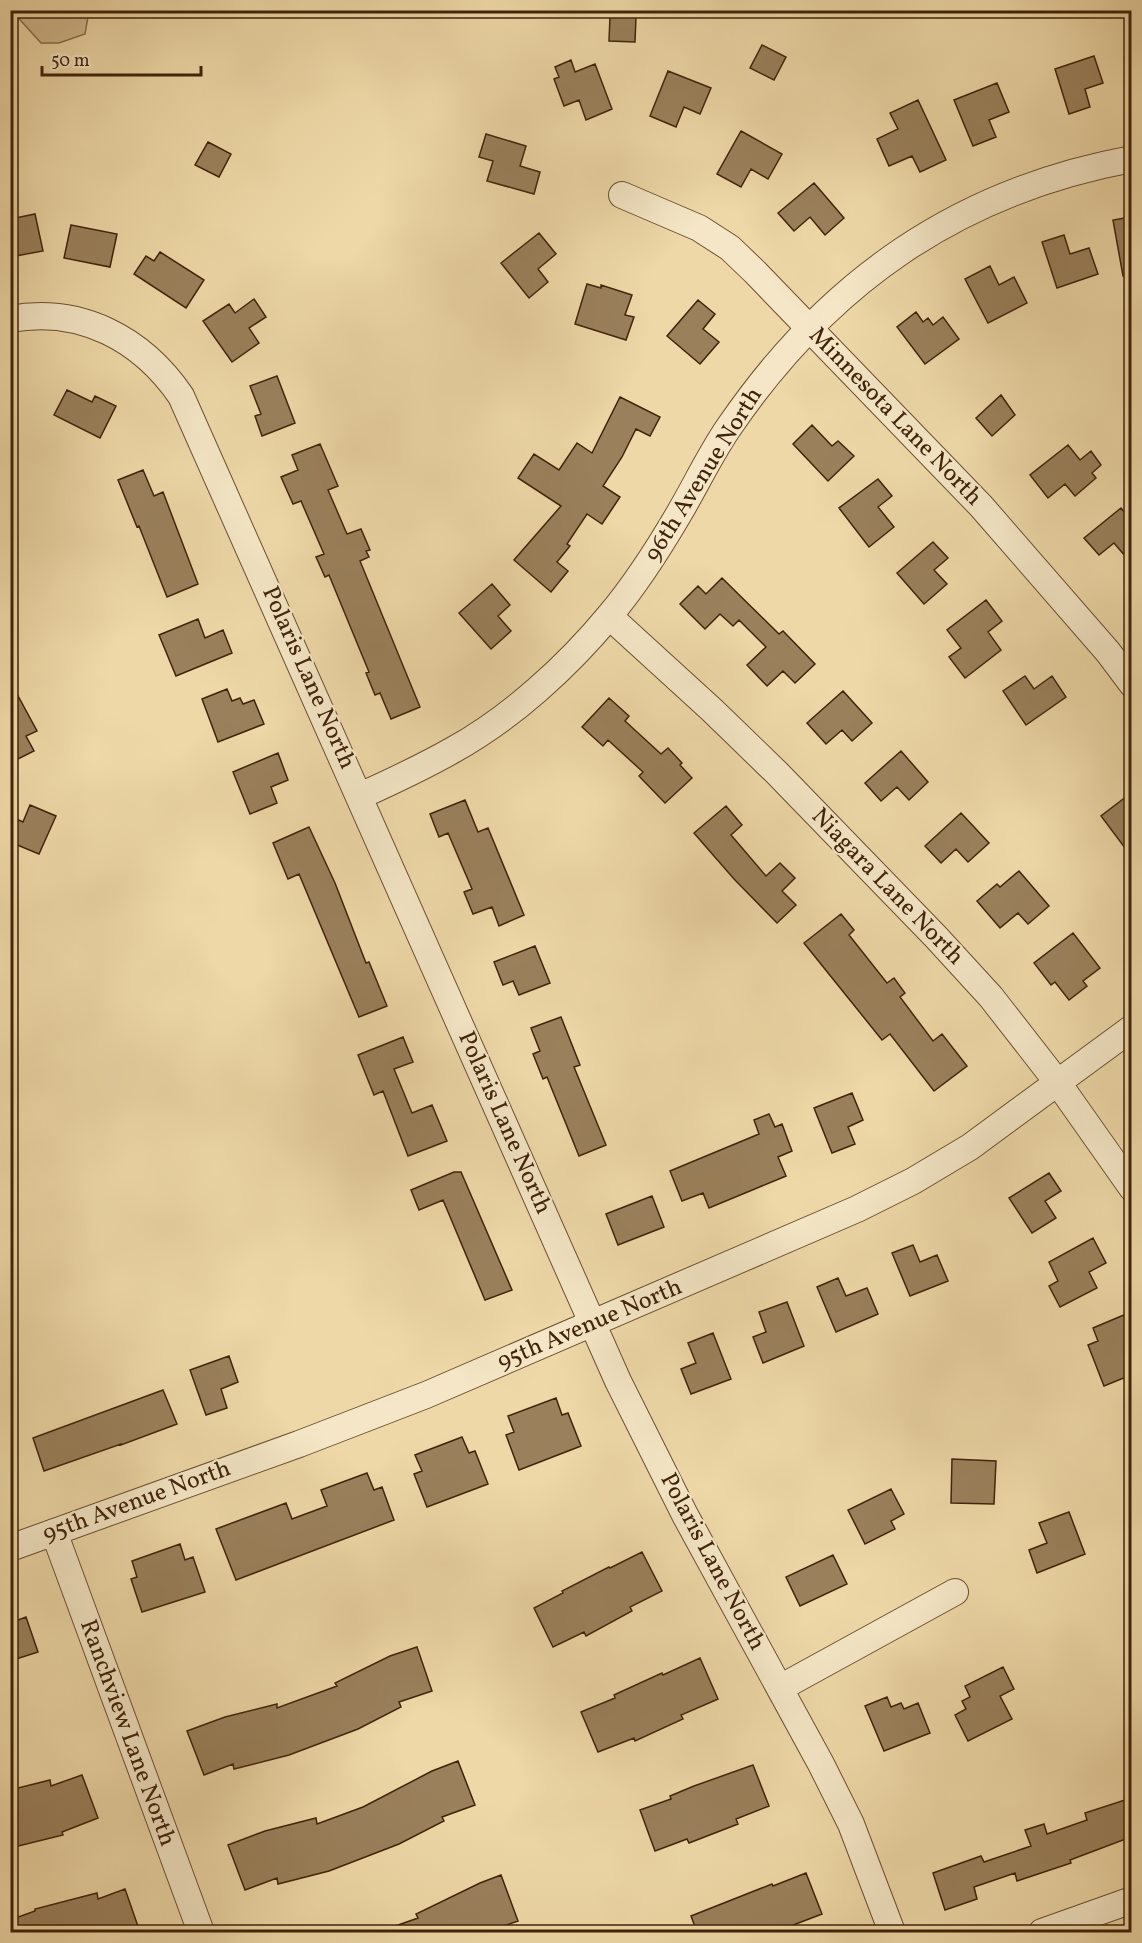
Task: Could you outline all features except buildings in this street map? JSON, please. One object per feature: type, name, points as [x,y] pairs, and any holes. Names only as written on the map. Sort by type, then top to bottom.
[{"type":"street","name":"96th Avenue North","points":[[360,796],[455,749],[504,716],[558,671],[609,616],[644,570],[728,429],[758,386],[827,309],[907,247],[974,209],[1055,177],[1102,164],[1131,159]]},
{"type":"street","name":"Minnesota Lane North","points":[[622,195],[699,228],[730,248],[811,328],[981,506],[1100,644],[1131,684]]},
{"type":"street","name":"Polaris Lane North","points":[[10,319],[47,316],[76,320],[104,329],[135,346],[159,367],[181,396],[593,1324],[657,1461],[821,1764],[851,1824],[892,1932]]},
{"type":"street","name":"Niagara Lane North","points":[[609,616],[777,773],[991,997],[1058,1083],[1131,1188]]},
{"type":"street","name":"95th Avenue North","points":[[10,1548],[299,1444],[426,1395],[857,1209],[913,1181],[970,1147],[1131,1028]]},
{"type":"street","name":"Ranchview Lane North","points":[[54,1532],[201,1932]]},
{"type":"street","points":[[780,1688],[955,1592]]},
{"type":"street","points":[[1042,1932],[1131,1900]]},
{"type":"shaded area","points":[[12,11],[89,11],[85,34],[59,43],[41,43]]}]
